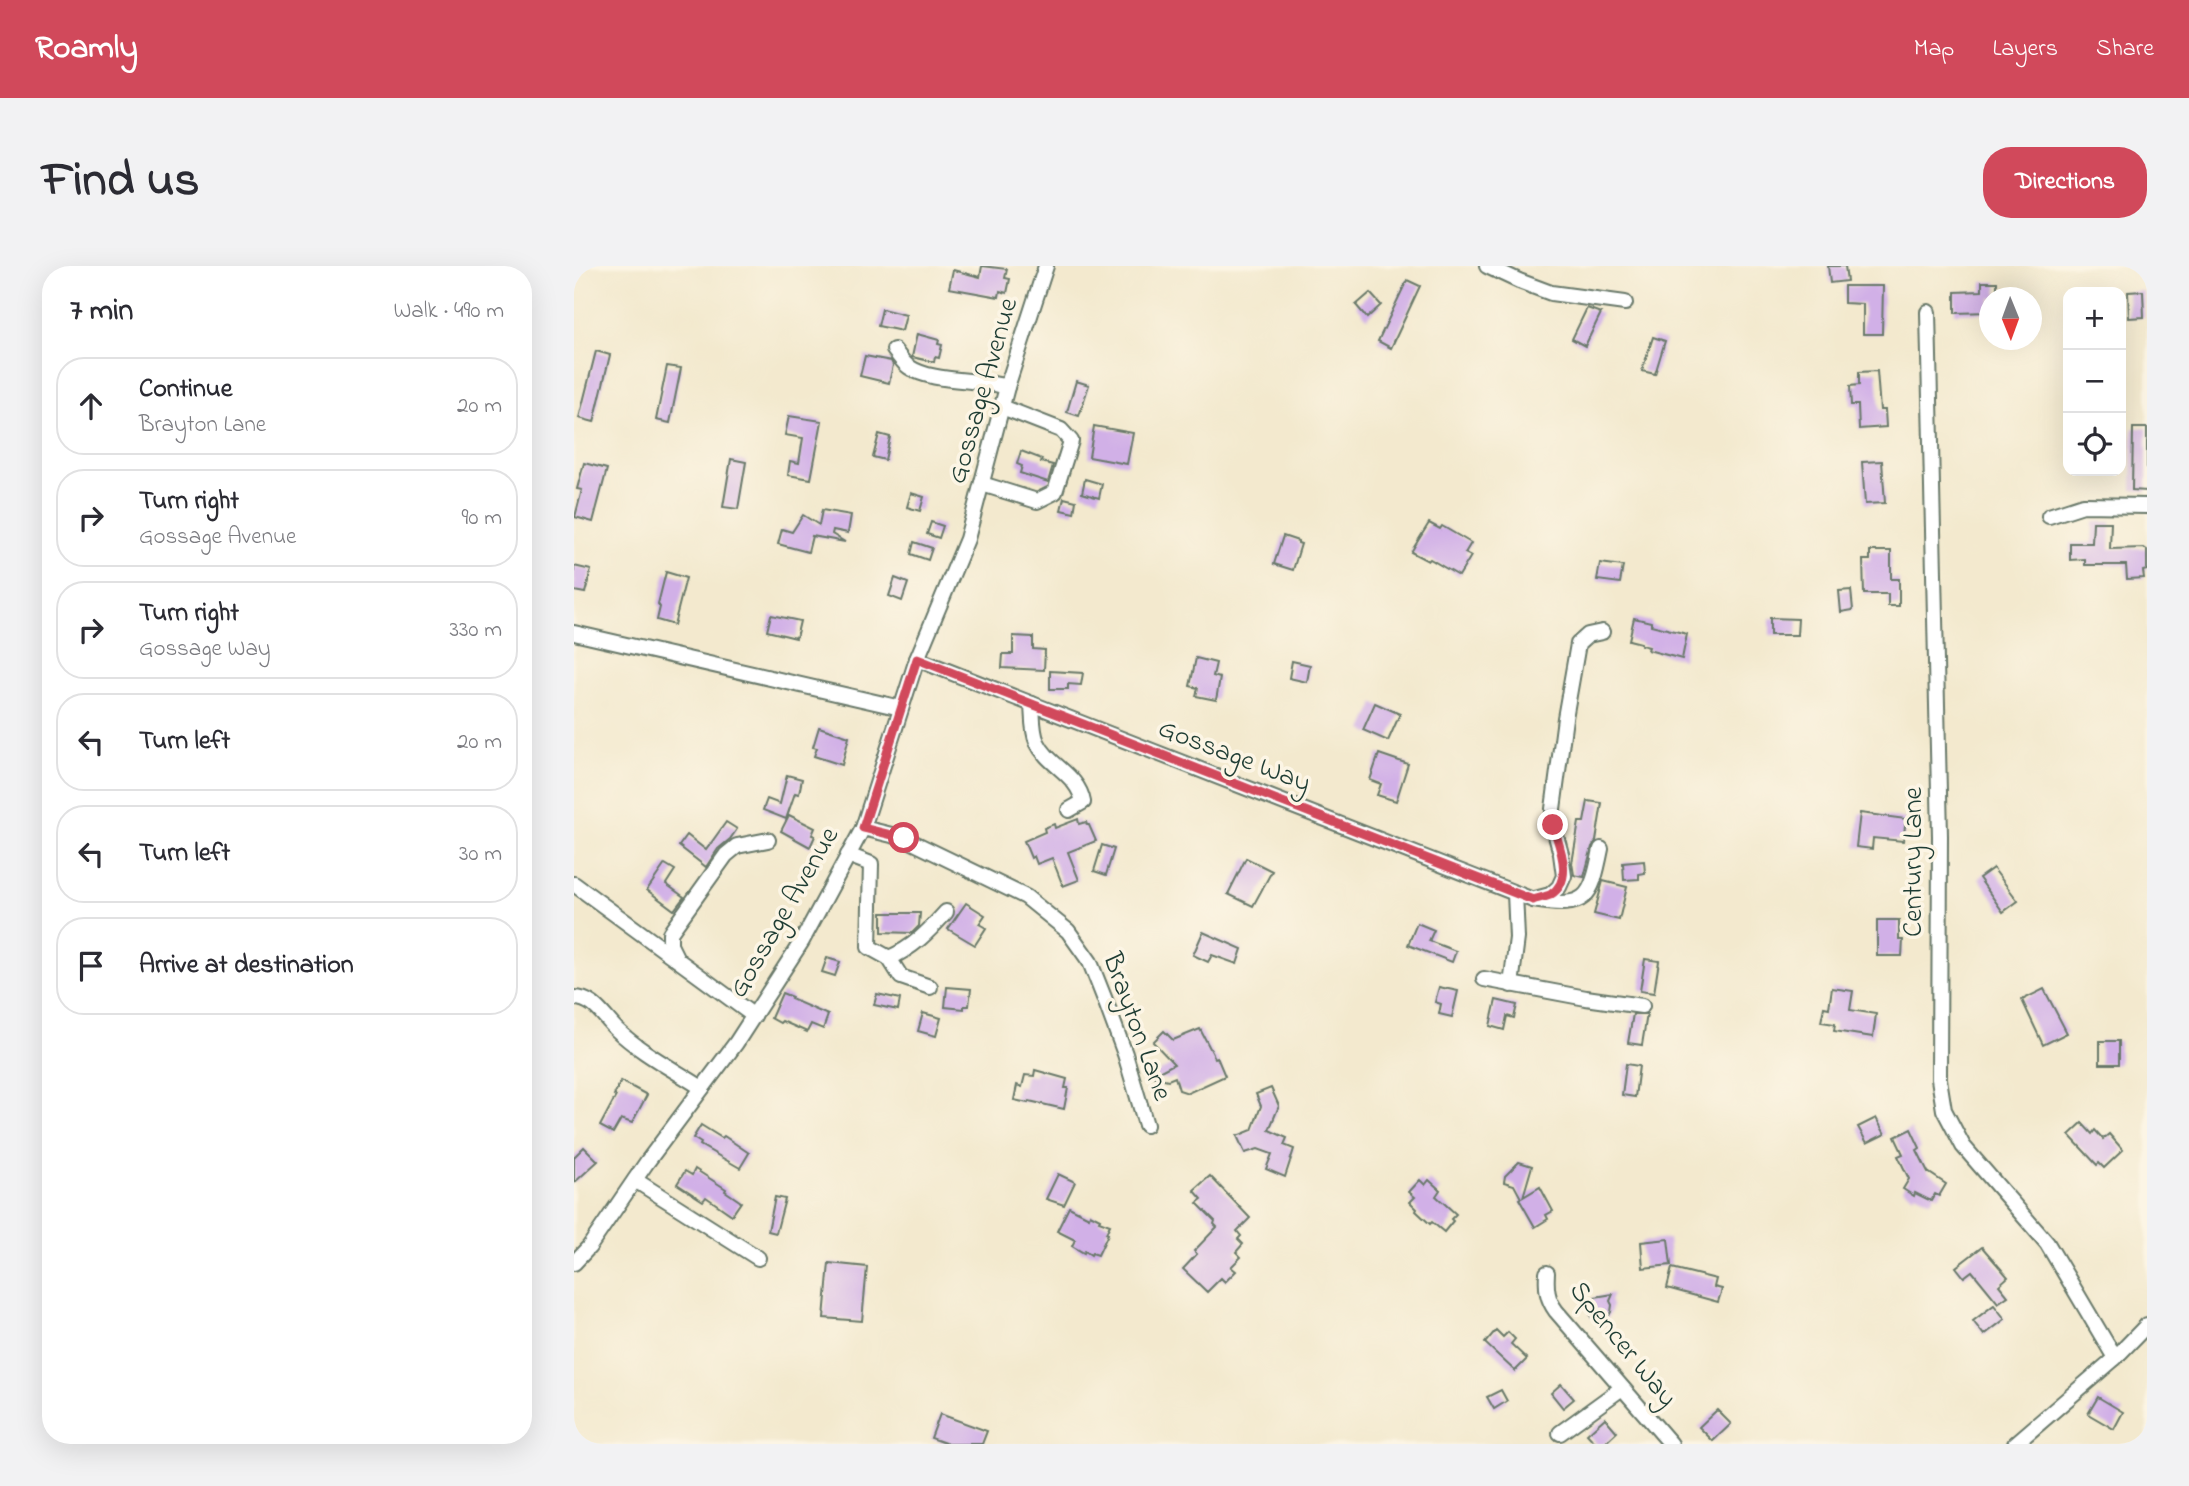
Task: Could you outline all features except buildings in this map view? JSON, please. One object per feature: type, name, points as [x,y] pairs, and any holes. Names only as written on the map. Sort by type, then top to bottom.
[{"type":"street","name":"Gossage Avenue","points":[[574,1263],[589,1247],[754,1016],[802,941],[863,828],[917,659],[967,539],[1007,387],[1046,266]]},
{"type":"street","points":[[1487,266],[1551,293],[1625,303]]},
{"type":"street","name":"Century Lane","points":[[1928,312],[1940,836],[1939,1079],[1944,1110],[1963,1146],[2047,1244],[2115,1358]]},
{"type":"street","points":[[894,350],[906,365],[923,375],[991,382],[1007,387]]},
{"type":"street","points":[[982,484],[1037,501],[1055,492],[1071,441],[1061,430],[1002,407]]},
{"type":"street","points":[[2049,516],[2084,505],[2147,506]]},
{"type":"street","points":[[1533,900],[1550,895],[1559,887],[1564,876],[1562,854],[1553,825],[1553,809],[1565,718],[1578,644],[1588,635],[1602,632]]},
{"type":"street","points":[[574,633],[901,708]]},
{"type":"street","name":"Gossage Way","points":[[917,659],[1533,900],[1560,905],[1572,903],[1588,893],[1595,880],[1601,849]]},
{"type":"street","points":[[1032,704],[1033,725],[1039,746],[1080,789],[1083,802],[1069,810]]},
{"type":"street","name":"Brayton Lane","points":[[863,828],[904,838],[1003,886],[1026,898],[1068,931],[1090,962],[1125,1054],[1146,1125]]},
{"type":"street","points":[[677,960],[670,945],[670,933],[726,855],[737,846],[768,840]]},
{"type":"street","points":[[848,855],[871,864],[869,947],[888,958],[901,977],[930,987]]},
{"type":"street","points":[[574,884],[754,1016]]},
{"type":"street","points":[[1511,985],[1517,938],[1515,893]]},
{"type":"street","points":[[888,958],[903,952],[926,935],[946,912]]},
{"type":"street","points":[[1484,979],[1642,1006]]},
{"type":"street","points":[[574,998],[593,1003],[616,1029],[642,1051],[702,1088]]},
{"type":"street","points":[[635,1180],[758,1258]]},
{"type":"street","name":"Spencer Way","points":[[1547,1273],[1549,1301],[1671,1444]]},
{"type":"street","points":[[2015,1444],[2115,1358],[2147,1325]]},
{"type":"street","points":[[1560,1433],[1622,1388]]},
{"type":"route","points":[[904,838],[863,828],[917,659],[1533,900],[1550,895],[1559,887],[1564,876],[1562,854],[1553,825]]}]
